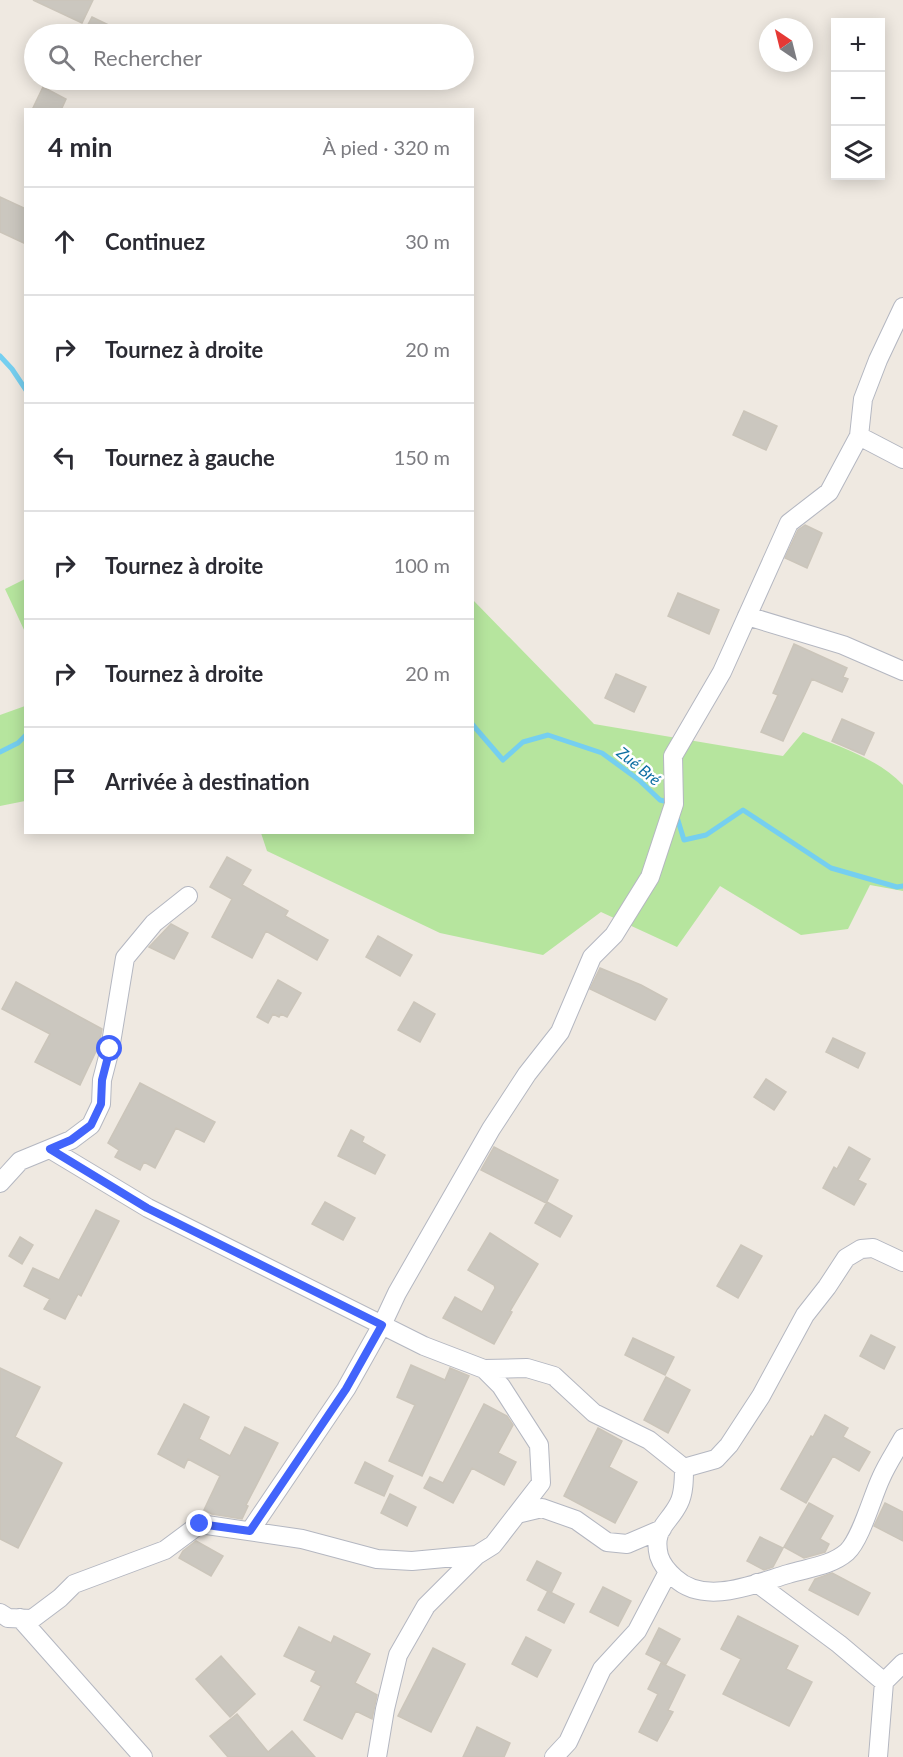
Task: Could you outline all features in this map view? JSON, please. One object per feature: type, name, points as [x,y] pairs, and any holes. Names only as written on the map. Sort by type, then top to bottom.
[{"type":"street","points":[[250,1531],[346,1389],[397,1293],[491,1129],[527,1074],[560,1032],[592,957],[614,935],[650,877],[674,804],[673,756],[722,672],[789,523],[829,492],[859,436],[863,399],[903,307]]},
{"type":"street","points":[[859,436],[903,459]]},
{"type":"street","points":[[747,616],[843,645],[903,671]]},
{"type":"street","points":[[0,1183],[20,1161],[71,1140],[91,1125],[101,1104],[102,1080],[110,1049],[125,958],[154,923],[188,896]]},
{"type":"street","points":[[50,1149],[147,1208],[424,1346],[484,1369],[527,1368],[554,1376],[594,1413],[649,1440],[684,1468]]},
{"type":"street","points":[[684,1468],[716,1459],[729,1445],[761,1396],[805,1315],[846,1258],[861,1249],[873,1248],[903,1262]]},
{"type":"street","points":[[377,1757],[385,1710],[399,1655],[426,1606],[477,1555],[493,1545],[541,1483],[539,1445],[501,1386],[484,1369]]},
{"type":"street","points":[[684,1468],[684,1482],[679,1503],[664,1522],[657,1541],[660,1558],[668,1572],[680,1583],[699,1590],[729,1591],[816,1568],[847,1552],[859,1534],[882,1476],[903,1438]]},
{"type":"street","points":[[517,1514],[542,1508],[576,1520],[607,1542],[627,1544],[662,1529]]},
{"type":"street","points":[[0,1613],[8,1618],[32,1619],[74,1584],[165,1550],[200,1524],[302,1539],[376,1559],[412,1561],[477,1555]]},
{"type":"street","points":[[554,1757],[568,1742],[602,1669],[637,1631],[668,1572]]},
{"type":"street","points":[[757,1583],[839,1644],[884,1682]]},
{"type":"street","points":[[20,1618],[143,1757]]},
{"type":"street","points":[[878,1757],[884,1682],[903,1664]]},
{"type":"green space","points":[[24,580],[24,630],[5,589]]},
{"type":"green space","points":[[474,601],[594,724],[783,756],[803,732],[869,760],[882,767],[903,785],[903,891],[870,885],[848,929],[801,935],[720,886],[677,947],[601,912],[543,955],[440,933],[267,851],[261,834],[474,834]]},
{"type":"green space","points":[[24,706],[24,801],[0,806],[0,715]]},
{"type":"building","points":[[33,0],[93,0],[82,23]]},
{"type":"building","points":[[92,17],[106,24],[88,24]]},
{"type":"building","points":[[42,90],[49,90],[66,99],[62,108],[33,108]]},
{"type":"building","points":[[0,197],[24,208],[24,243],[0,232]]},
{"type":"building","points":[[744,411],[777,426],[766,450],[733,435]]},
{"type":"building","points":[[805,525],[822,533],[807,568],[785,558],[798,530]]},
{"type":"building","points":[[678,593],[719,610],[709,634],[668,616]]},
{"type":"building","points":[[794,644],[847,668],[843,677],[848,679],[842,692],[812,679],[783,741],[761,732],[778,695],[773,693]]},
{"type":"building","points":[[616,674],[646,687],[634,712],[605,698]]},
{"type":"building","points":[[842,719],[874,733],[864,755],[832,741]]},
{"type":"building","points":[[227,857],[251,870],[242,885],[288,911],[285,916],[328,940],[317,960],[266,931],[252,958],[212,937],[232,899],[210,887]]},
{"type":"building","points":[[171,924],[188,933],[174,959],[149,947]]},
{"type":"building","points":[[378,936],[412,955],[400,976],[366,957]]},
{"type":"building","points":[[600,968],[667,999],[655,1020],[590,989]]},
{"type":"building","points":[[278,980],[301,993],[287,1017],[273,1014],[268,1023],[257,1017]]},
{"type":"building","points":[[16,982],[102,1029],[99,1045],[80,1085],[35,1062],[50,1034],[2,1009]]},
{"type":"building","points":[[414,1002],[435,1014],[420,1042],[398,1030]]},
{"type":"building","points":[[833,1038],[865,1053],[858,1068],[826,1052]]},
{"type":"building","points":[[766,1079],[786,1092],[774,1110],[754,1097]]},
{"type":"building","points":[[140,1083],[215,1122],[204,1142],[176,1128],[155,1168],[144,1162],[140,1170],[115,1157],[119,1150],[108,1143]]},
{"type":"building","points":[[351,1130],[364,1137],[362,1142],[385,1155],[375,1174],[338,1156]]},
{"type":"building","points":[[494,1147],[558,1180],[546,1203],[481,1170]]},
{"type":"building","points":[[849,1147],[870,1159],[858,1180],[866,1184],[854,1205],[823,1188],[834,1167],[837,1169]]},
{"type":"building","points":[[325,1202],[355,1218],[343,1240],[312,1224]]},
{"type":"building","points":[[547,1202],[572,1216],[560,1237],[535,1223]]},
{"type":"building","points":[[96,1210],[119,1221],[81,1296],[78,1294],[65,1319],[44,1309],[50,1299],[24,1286],[33,1268],[59,1280]]},
{"type":"building","points":[[490,1233],[538,1264],[510,1311],[512,1312],[494,1344],[443,1318],[455,1297],[482,1312],[495,1288],[494,1285],[468,1270]]},
{"type":"building","points":[[20,1237],[33,1245],[22,1264],[9,1256]]},
{"type":"building","points":[[741,1245],[762,1256],[738,1298],[717,1286]]},
{"type":"building","points":[[871,1335],[895,1347],[884,1369],[860,1356]]},
{"type":"building","points":[[633,1338],[674,1357],[665,1375],[625,1355]]},
{"type":"building","points":[[411,1365],[445,1380],[450,1368],[469,1376],[422,1476],[389,1461],[415,1405],[397,1397]]},
{"type":"building","points":[[0,1368],[40,1387],[15,1437],[62,1463],[18,1548],[0,1539]]},
{"type":"building","points":[[666,1377],[690,1390],[668,1433],[644,1420]]},
{"type":"building","points":[[184,1404],[209,1417],[199,1439],[230,1456],[245,1427],[278,1443],[246,1505],[248,1506],[242,1519],[212,1514],[204,1510],[220,1476],[188,1459],[184,1468],[158,1454]]},
{"type":"building","points":[[484,1404],[507,1416],[513,1425],[498,1453],[516,1462],[504,1485],[472,1468],[453,1503],[424,1488],[430,1477],[443,1483]]},
{"type":"building","points":[[825,1415],[848,1428],[843,1437],[870,1452],[859,1471],[833,1456],[806,1503],[781,1489]]},
{"type":"building","points":[[598,1428],[622,1441],[609,1467],[637,1482],[615,1523],[564,1496]]},
{"type":"building","points":[[365,1462],[393,1476],[384,1496],[355,1483]]},
{"type":"building","points":[[390,1494],[416,1507],[407,1526],[381,1513]]},
{"type":"building","points":[[809,1503],[833,1516],[820,1539],[829,1544],[825,1552],[804,1558],[784,1547]]},
{"type":"building","points":[[885,1503],[903,1512],[903,1541],[874,1526]]},
{"type":"building","points":[[760,1537],[783,1548],[773,1567],[764,1570],[747,1561]]},
{"type":"building","points":[[196,1541],[223,1556],[211,1576],[179,1558],[183,1551]]},
{"type":"building","points":[[537,1561],[561,1573],[551,1593],[527,1580]]},
{"type":"building","points":[[832,1573],[870,1593],[858,1615],[809,1590],[815,1579]]},
{"type":"building","points":[[603,1587],[631,1601],[618,1626],[590,1612]]},
{"type":"building","points":[[548,1591],[574,1604],[564,1623],[538,1610]]},
{"type":"building","points":[[738,1616],[798,1646],[786,1669],[812,1682],[789,1726],[723,1694],[741,1659],[721,1649]]},
{"type":"building","points":[[299,1627],[331,1643],[334,1636],[370,1654],[355,1683],[377,1695],[372,1719],[356,1711],[342,1739],[304,1720],[321,1686],[311,1681],[316,1671],[284,1656]]},
{"type":"building","points":[[659,1628],[680,1639],[666,1664],[646,1654]]},
{"type":"building","points":[[526,1637],[551,1650],[537,1677],[512,1664]]},
{"type":"building","points":[[433,1648],[465,1664],[431,1732],[398,1716]]},
{"type":"building","points":[[221,1656],[255,1694],[230,1717],[196,1679]]},
{"type":"building","points":[[661,1663],[685,1675],[668,1710],[673,1712],[657,1741],[639,1732],[658,1694],[648,1689]]},
{"type":"building","points":[[237,1714],[268,1752],[292,1731],[315,1757],[228,1757],[210,1736]]},
{"type":"building","points":[[477,1727],[510,1743],[504,1757],[463,1757]]},
{"type":"waterway","points":[[0,356],[24,387]]},
{"type":"waterway","name":"Zué Bré","points":[[474,726],[503,760],[523,742],[548,735],[602,753],[639,780],[660,800],[672,803]]},
{"type":"waterway","name":"Zué Bré","points":[[0,752],[18,743],[24,737]]},
{"type":"waterway","name":"Zué Bré","points":[[676,814],[684,840],[706,835],[743,810],[831,868],[897,887],[903,886]]},
{"type":"route","points":[[110,1049],[102,1080],[101,1104],[91,1125],[71,1140],[50,1149],[147,1208],[382,1325],[346,1389],[293,1471],[250,1531],[200,1524]]}]
